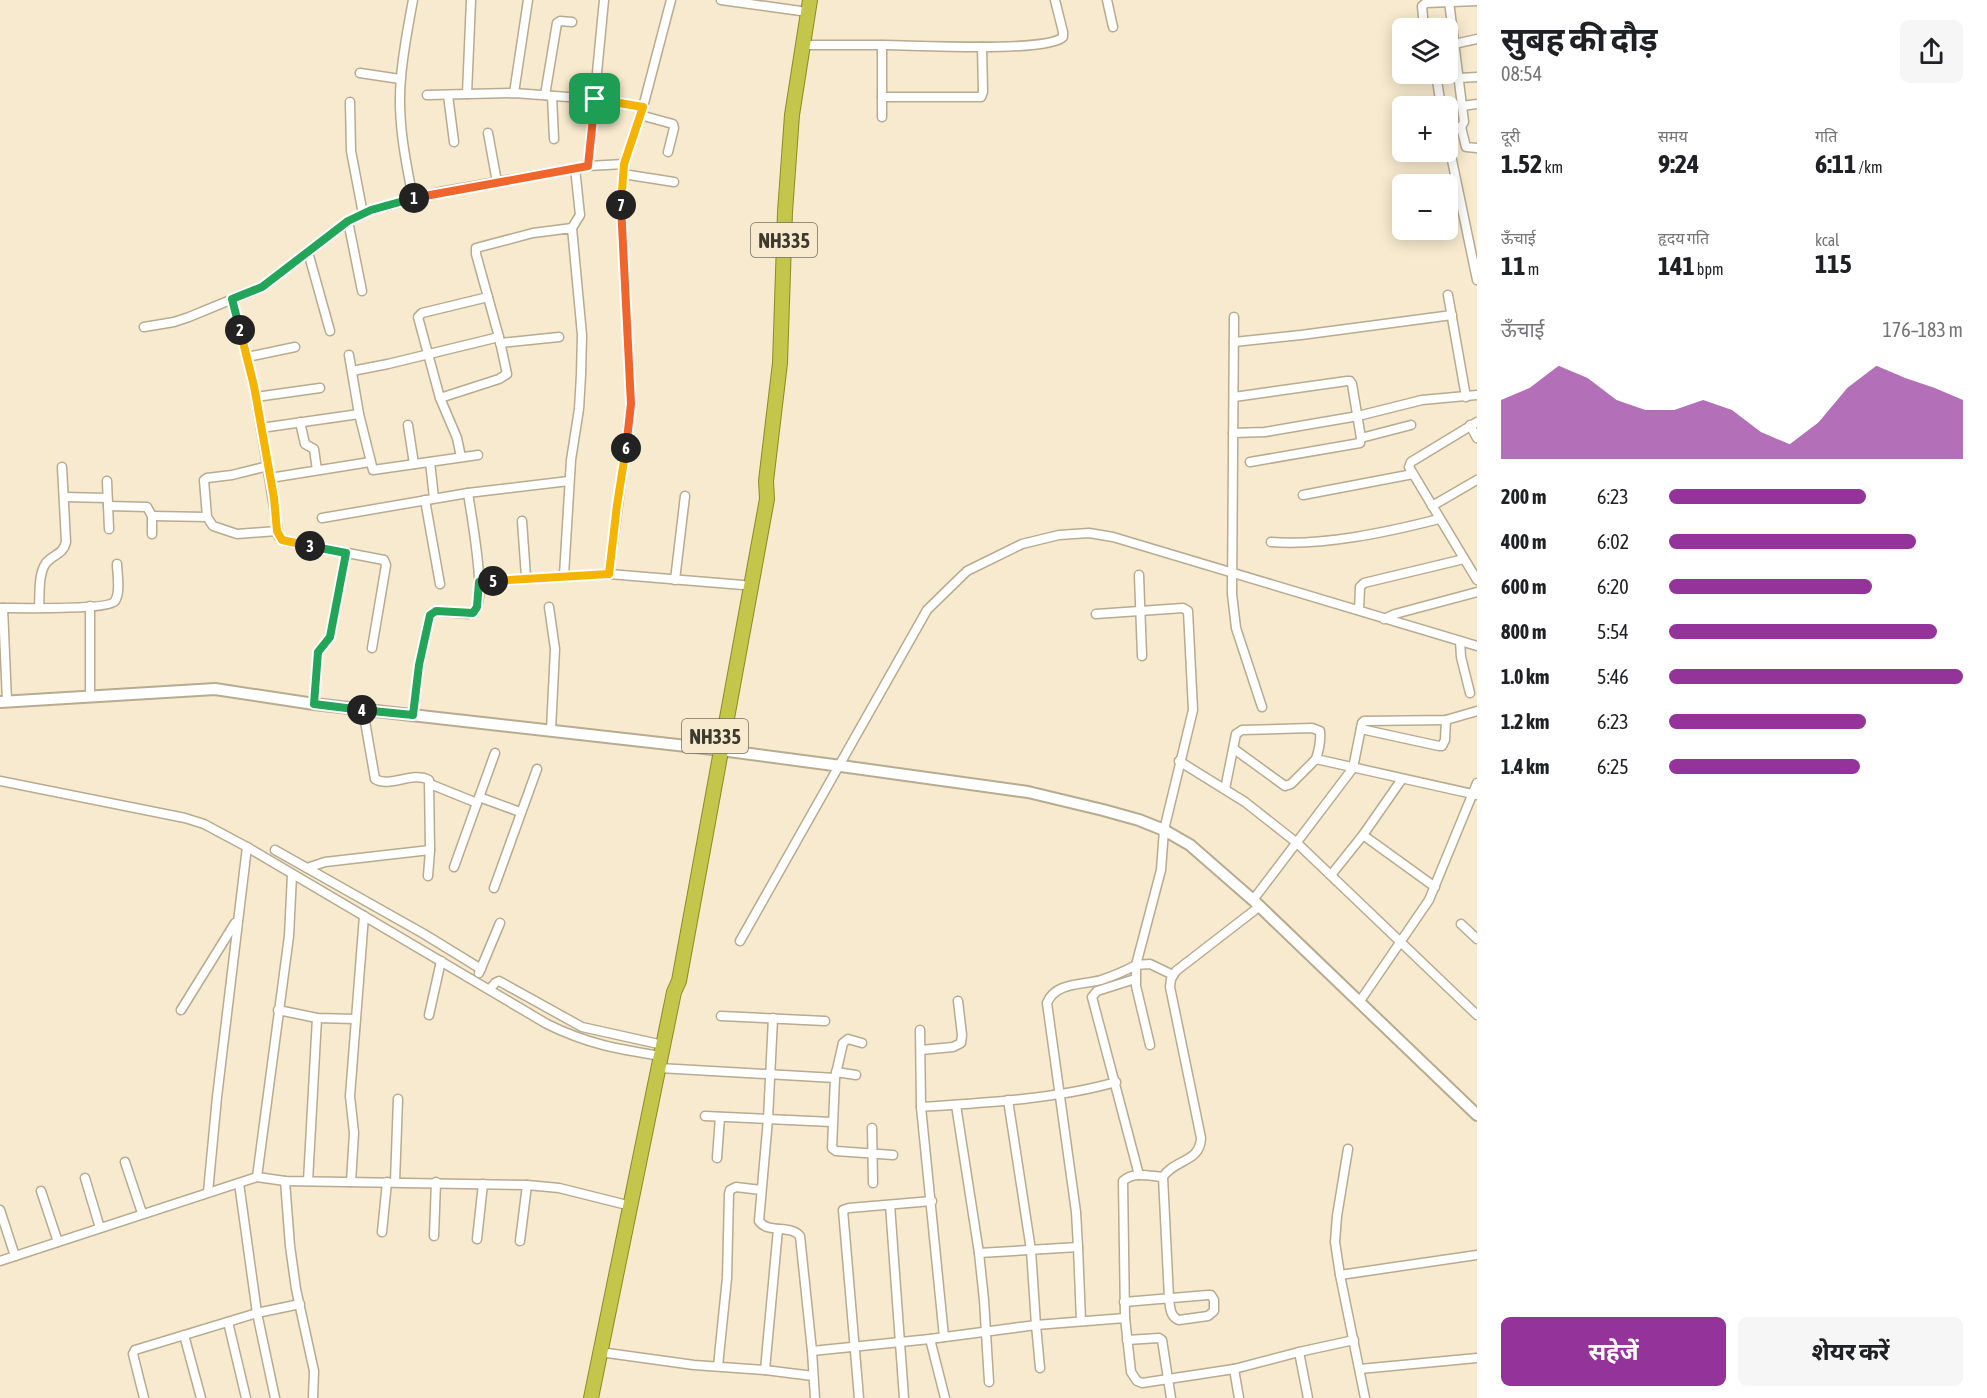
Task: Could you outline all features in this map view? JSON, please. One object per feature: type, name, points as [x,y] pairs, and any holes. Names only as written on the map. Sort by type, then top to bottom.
[{"type":"highway","name":"NH335","points":[[717,750],[767,499],[766,481],[780,363],[790,137],[809,6]]},
{"type":"highway","name":"NH335","points":[[591,1398],[674,992],[679,981],[743,585],[761,491],[766,481]]},
{"type":"street","points":[[413,0],[400,79],[404,146],[413,198]]},
{"type":"street","points":[[467,94],[471,0]]},
{"type":"street","points":[[514,93],[528,0]]},
{"type":"street","points":[[588,166],[604,0]]},
{"type":"street","points":[[609,574],[631,404],[621,200],[624,164],[671,0]]},
{"type":"street","points":[[721,0],[809,6]]},
{"type":"street","points":[[802,45],[982,47],[1020,46],[1060,40],[1063,32],[1055,0]]},
{"type":"street","points":[[1107,0],[1113,27]]},
{"type":"street","points":[[1423,18],[1422,6],[1429,1],[1477,1]]},
{"type":"street","points":[[1449,2],[1451,18]]},
{"type":"street","points":[[554,139],[548,95],[557,23],[572,22]]},
{"type":"street","points":[[1458,43],[1477,39]]},
{"type":"street","points":[[882,45],[882,117]]},
{"type":"street","points":[[882,97],[981,97],[983,92],[982,47]]},
{"type":"street","points":[[1458,71],[1464,122],[1461,127],[1466,147],[1477,148]]},
{"type":"street","points":[[360,73],[400,79]]},
{"type":"street","points":[[1459,78],[1477,77]]},
{"type":"street","points":[[427,95],[514,93],[595,99],[641,111],[673,124],[668,152]]},
{"type":"street","points":[[448,94],[454,142]]},
{"type":"street","points":[[350,102],[351,150],[363,213]]},
{"type":"street","points":[[1462,106],[1477,104]]},
{"type":"street","points":[[488,133],[497,182]]},
{"type":"street","points":[[1452,162],[1477,280]]},
{"type":"street","points":[[144,327],[174,322],[262,287],[348,221],[363,213],[413,198],[497,182],[588,166],[624,164]]},
{"type":"street","points":[[564,575],[569,481],[579,409],[582,365],[582,335],[572,228],[580,215],[575,168]]},
{"type":"street","points":[[623,174],[674,182]]},
{"type":"street","points":[[348,221],[362,291]]},
{"type":"street","points":[[440,398],[504,377],[506,370],[476,248],[533,233],[572,228]]},
{"type":"street","points":[[308,252],[330,331]]},
{"type":"street","points":[[1448,294],[1467,397]]},
{"type":"street","points":[[461,457],[457,438],[440,398],[419,320],[420,315],[488,297]]},
{"type":"street","points":[[232,299],[256,397],[274,498],[277,531],[285,542],[384,560],[386,565],[372,648]]},
{"type":"street","points":[[1233,342],[1452,315]]},
{"type":"street","points":[[1234,317],[1232,594],[1236,628],[1262,707]]},
{"type":"street","points":[[352,371],[500,340],[559,338]]},
{"type":"street","points":[[247,357],[294,347]]},
{"type":"street","points":[[349,355],[371,469],[375,471],[478,455]]},
{"type":"street","points":[[1234,398],[1350,381],[1352,384],[1362,441],[1358,444],[1250,462]]},
{"type":"street","points":[[256,397],[320,388]]},
{"type":"street","points":[[1233,433],[1264,432],[1358,416],[1422,400],[1477,395]]},
{"type":"street","points":[[261,428],[359,414]]},
{"type":"street","points":[[300,422],[304,444],[314,449],[317,470]]},
{"type":"street","points":[[1477,438],[1474,424],[1411,462],[1409,467],[1477,580]]},
{"type":"street","points":[[408,425],[414,464]]},
{"type":"street","points":[[1361,438],[1411,425]]},
{"type":"street","points":[[270,478],[370,462]]},
{"type":"street","points":[[430,462],[430,499],[440,584]]},
{"type":"street","points":[[268,466],[232,475],[207,478],[204,483],[207,517],[213,526],[229,532],[277,531]]},
{"type":"street","points":[[39,607],[42,572],[45,564],[64,549],[63,467]]},
{"type":"street","points":[[1303,495],[1413,474]]},
{"type":"street","points":[[1431,506],[1477,480]]},
{"type":"street","points":[[107,481],[109,529]]},
{"type":"street","points":[[322,518],[468,493],[569,481]]},
{"type":"street","points":[[413,715],[419,665],[430,615],[436,611],[473,613],[477,607],[479,582],[468,493]]},
{"type":"street","points":[[675,580],[686,496]]},
{"type":"street","points":[[64,497],[147,507],[152,516],[152,534]]},
{"type":"street","points":[[152,516],[207,517]]},
{"type":"street","points":[[1271,542],[1291,544],[1321,541],[1439,519]]},
{"type":"street","points":[[522,521],[526,577]]},
{"type":"street","points":[[740,941],[841,766],[927,610],[967,571],[1022,544],[1059,535],[1089,533],[1113,537],[1477,646]]},
{"type":"street","points":[[314,704],[318,652],[330,637],[346,553]]},
{"type":"street","points":[[1359,610],[1360,588],[1364,584],[1464,559]]},
{"type":"street","points":[[117,564],[118,595],[116,600],[106,605],[2,608],[4,702],[215,689],[363,710],[717,750],[1028,792],[1139,820],[1164,830],[1190,845],[1256,903],[1477,1115]]},
{"type":"street","points":[[479,582],[526,577],[609,574],[743,585]]},
{"type":"street","points":[[1138,575],[1142,656]]},
{"type":"street","points":[[1384,619],[1477,592]]},
{"type":"street","points":[[90,606],[90,697]]},
{"type":"street","points":[[549,607],[555,649],[551,730]]},
{"type":"street","points":[[1096,614],[1183,608],[1189,615],[1193,710],[1164,830],[1161,870],[1136,965],[1135,979],[1150,1044]]},
{"type":"street","points":[[1460,641],[1461,657],[1470,693]]},
{"type":"street","points":[[363,710],[375,779],[381,782],[420,777],[429,780],[428,876]]},
{"type":"street","points":[[1124,1302],[1169,1298],[1211,1295],[1214,1300],[1214,1311],[1208,1316],[1179,1320],[1173,1316],[1169,1298],[1163,1177],[1171,1168],[1197,1153],[1201,1147],[1202,1138],[1170,987],[1173,975],[1256,903],[1353,768],[1362,723],[1367,720],[1446,720],[1477,711]]},
{"type":"street","points":[[1361,729],[1442,746],[1445,740],[1446,720]]},
{"type":"street","points":[[1225,789],[1236,734],[1242,729],[1312,728],[1320,731],[1319,751],[1316,759],[1291,784],[1285,786],[1234,749]]},
{"type":"street","points":[[454,867],[495,753]]},
{"type":"street","points":[[1316,759],[1475,795]]},
{"type":"street","points":[[1179,761],[1225,789],[1297,843],[1477,1015]]},
{"type":"street","points":[[494,888],[537,769]]},
{"type":"street","points":[[1331,875],[1363,835],[1402,779]]},
{"type":"street","points":[[0,781],[185,818],[204,824],[574,1037],[602,1046],[769,1073],[856,1075]]},
{"type":"street","points":[[1360,1001],[1422,912],[1475,795],[1477,783]]},
{"type":"street","points":[[430,784],[520,812]]},
{"type":"street","points":[[1363,835],[1435,886]]},
{"type":"street","points":[[208,1192],[247,847]]},
{"type":"street","points":[[275,850],[481,969]]},
{"type":"street","points":[[307,868],[325,861],[430,850]]},
{"type":"street","points":[[257,1177],[289,936],[292,875]]},
{"type":"street","points":[[351,1182],[354,1133],[350,1096],[364,916]]},
{"type":"street","points":[[181,1010],[237,921]]},
{"type":"street","points":[[475,981],[500,923]]},
{"type":"street","points":[[1461,924],[1476,936]]},
{"type":"street","points":[[429,1015],[441,961]]},
{"type":"street","points":[[1081,1321],[1076,1212],[1047,1003],[1049,996],[1064,987],[1101,980],[1136,965],[1149,964],[1173,975]]},
{"type":"street","points":[[1135,979],[1097,991],[1092,997],[1139,1175]]},
{"type":"street","points":[[490,989],[499,981],[582,1027],[661,1056]]},
{"type":"street","points":[[921,1050],[953,1047],[961,1042],[958,1001]]},
{"type":"street","points":[[278,1010],[317,1018],[355,1019]]},
{"type":"street","points":[[722,1016],[825,1021]]},
{"type":"street","points":[[308,1181],[317,1018]]},
{"type":"street","points":[[773,1018],[768,1119],[759,1221],[764,1227],[797,1232],[802,1244],[814,1398]]},
{"type":"street","points":[[920,1030],[921,1107],[944,1337]]},
{"type":"street","points":[[862,1043],[844,1040],[835,1075],[833,1150],[893,1155]]},
{"type":"street","points":[[921,1107],[1008,1100],[1097,1087],[1116,1082]]},
{"type":"street","points":[[382,1232],[391,1182],[398,1099]]},
{"type":"street","points":[[1008,1100],[1032,1250],[1040,1368]]},
{"type":"street","points":[[956,1105],[979,1253],[989,1382]]},
{"type":"street","points":[[705,1116],[832,1122]]},
{"type":"street","points":[[717,1158],[720,1117]]},
{"type":"street","points":[[873,1128],[873,1183]]},
{"type":"street","points":[[1348,1149],[1335,1242],[1365,1398]]},
{"type":"street","points":[[125,1162],[142,1213]]},
{"type":"street","points":[[1163,1177],[1139,1175],[1126,1178],[1122,1186],[1124,1302],[1132,1377],[1142,1383],[1234,1369],[1354,1340]]},
{"type":"street","points":[[0,1262],[142,1213],[257,1177],[285,1181],[527,1185],[558,1188],[631,1206]]},
{"type":"street","points":[[85,1178],[100,1228]]},
{"type":"street","points":[[285,1181],[290,1246],[314,1371],[313,1398]]},
{"type":"street","points":[[434,1236],[436,1182]]},
{"type":"street","points":[[239,1183],[257,1313],[275,1398]]},
{"type":"street","points":[[477,1239],[483,1184]]},
{"type":"street","points":[[520,1241],[527,1185]]},
{"type":"street","points":[[718,1366],[727,1278],[729,1194],[730,1190],[736,1187],[761,1190]]},
{"type":"street","points":[[41,1191],[58,1242]]},
{"type":"street","points":[[860,1398],[843,1210],[932,1201]]},
{"type":"street","points":[[890,1205],[904,1398]]},
{"type":"street","points":[[0,1210],[15,1256]]},
{"type":"street","points":[[765,1370],[778,1229]]},
{"type":"street","points":[[979,1253],[1078,1247]]},
{"type":"street","points":[[1340,1275],[1477,1255]]},
{"type":"street","points":[[144,1398],[133,1354],[135,1350],[257,1313],[300,1304]]},
{"type":"street","points":[[812,1351],[899,1343],[1036,1325],[1125,1318]]},
{"type":"street","points":[[228,1322],[246,1398]]},
{"type":"street","points":[[184,1335],[201,1398]]},
{"type":"street","points":[[1127,1340],[1159,1338],[1162,1340],[1171,1398]]},
{"type":"street","points":[[930,1339],[945,1398]]},
{"type":"street","points":[[600,1352],[813,1376]]},
{"type":"street","points":[[1299,1352],[1308,1398]]},
{"type":"street","points":[[1360,1369],[1477,1358]]},
{"type":"street","points":[[1234,1369],[1239,1398]]},
{"type":"route","points":[[595,99],[643,107],[624,164],[622,182],[631,404],[609,574],[526,577],[479,582],[477,607],[473,613],[433,612],[428,621],[419,665],[413,715],[314,704],[318,652],[330,637],[346,553],[285,542],[279,537],[254,386],[232,299],[262,287],[348,221],[371,210],[440,192],[588,166],[595,99]]}]
